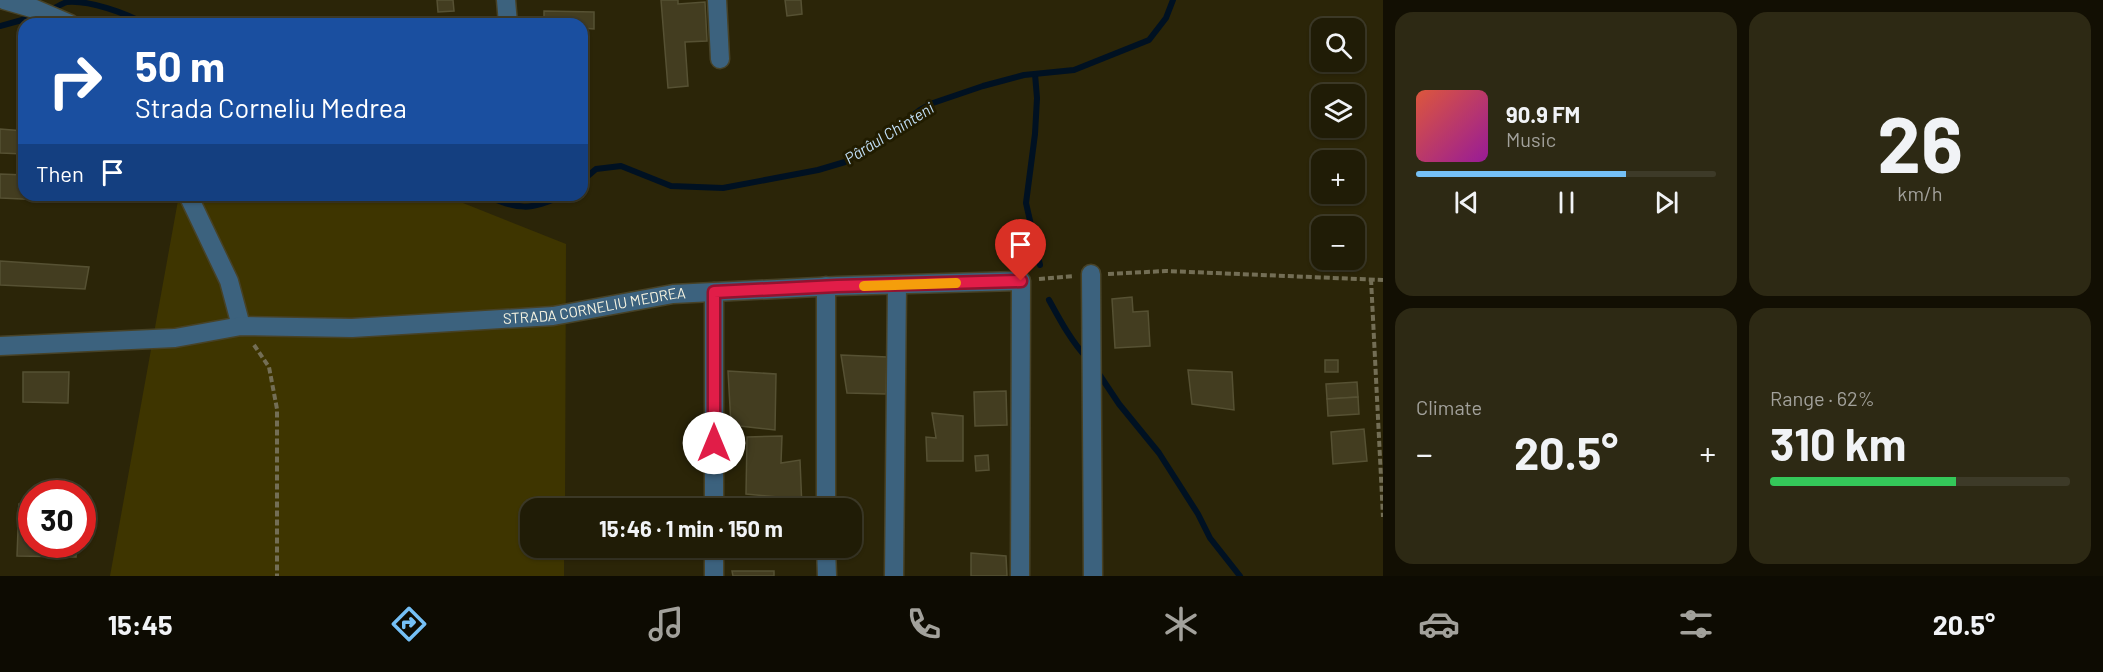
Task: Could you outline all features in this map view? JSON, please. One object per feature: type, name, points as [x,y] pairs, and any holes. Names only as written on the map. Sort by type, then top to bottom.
[{"type":"street","points":[[4,0],[58,18]]},
{"type":"street","points":[[506,0],[508,18]]},
{"type":"street","points":[[717,0],[720,59]]},
{"type":"street","points":[[191,201],[229,281],[241,326]]},
{"type":"street","points":[[1090,274],[1093,576]]},
{"type":"street","points":[[1020,576],[1021,281]]},
{"type":"street","name":"STRADA CORNELIU MEDREA","points":[[0,346],[175,338],[241,326],[352,328],[553,316],[673,294],[826,286],[1021,281]]},
{"type":"street","points":[[894,576],[897,285]]},
{"type":"street","points":[[826,286],[826,498]]},
{"type":"street","points":[[714,292],[714,498]]},
{"type":"street","points":[[714,558],[714,576]]},
{"type":"street","points":[[826,558],[826,576]]},
{"type":"path","points":[[1021,281],[1090,274],[1166,271],[1383,280]]},
{"type":"path","points":[[1371,279],[1383,517]]},
{"type":"path","points":[[241,326],[269,367],[277,409],[277,576]]},
{"type":"shaded area","points":[[178,201],[458,201],[566,244],[565,498],[520,498],[520,558],[564,558],[564,576],[110,576]]},
{"type":"building","points":[[437,0],[453,0],[454,11],[438,12]]},
{"type":"building","points":[[661,0],[678,0],[678,4],[705,2],[707,41],[685,42],[688,86],[668,88]]},
{"type":"building","points":[[785,0],[801,0],[802,14],[787,16]]},
{"type":"building","points":[[544,11],[594,12],[594,29],[588,28],[588,18],[544,18]]},
{"type":"building","points":[[0,129],[18,130],[18,154],[0,153]]},
{"type":"building","points":[[0,174],[18,175],[18,199],[0,198]]},
{"type":"building","points":[[0,261],[89,267],[85,289],[0,285]]},
{"type":"building","points":[[1132,297],[1133,312],[1148,311],[1150,346],[1115,348],[1112,299]]},
{"type":"building","points":[[841,355],[887,357],[886,394],[847,393]]},
{"type":"building","points":[[1325,360],[1338,360],[1338,372],[1325,372]]},
{"type":"building","points":[[1188,370],[1232,372],[1234,410],[1192,404]]},
{"type":"building","points":[[728,371],[776,374],[775,430],[731,425]]},
{"type":"building","points":[[23,372],[69,372],[68,403],[23,402]]},
{"type":"building","points":[[1357,382],[1358,397],[1327,399],[1326,384]]},
{"type":"building","points":[[1006,391],[1007,425],[975,426],[974,392]]},
{"type":"building","points":[[1358,397],[1359,414],[1328,416],[1327,399]]},
{"type":"building","points":[[932,413],[963,416],[963,461],[927,461],[926,437],[936,438]]},
{"type":"building","points":[[1364,429],[1367,461],[1333,464],[1331,432]]},
{"type":"building","points":[[782,436],[781,463],[800,460],[802,498],[746,494],[747,437]]},
{"type":"building","points":[[988,455],[989,470],[976,471],[975,456]]},
{"type":"building","points":[[971,553],[1006,556],[1007,576],[971,576]]},
{"type":"building","points":[[732,571],[774,571],[774,576],[733,576]]},
{"type":"waterway","name":"Pârâul Chinteni","points":[[588,176],[596,169],[621,166],[671,186],[723,188],[818,170],[845,162],[933,103],[1024,75],[1074,70],[1149,40],[1166,18],[1173,0]]},
{"type":"waterway","name":"Pârâul Chinteni","points":[[49,11],[67,2],[76,2],[96,5],[132,18]]},
{"type":"waterway","name":"Pârâul Chinteni","points":[[29,18],[40,15]]},
{"type":"waterway","name":"Pârâul Chinteni","points":[[0,26],[18,21]]},
{"type":"waterway","points":[[1035,74],[1037,98],[1035,134],[1026,203],[1040,265]]},
{"type":"waterway","name":"Pârâul Chinteni","points":[[499,201],[524,207],[549,201]]},
{"type":"waterway","points":[[1049,300],[1071,337],[1087,358]]},
{"type":"waterway","points":[[1097,371],[1119,404],[1159,453],[1198,514],[1210,538],[1240,576]]},
{"type":"slow traffic","points":[[864,286],[956,283]]},
{"type":"route","points":[[714,443],[714,292],[1021,281]]}]
